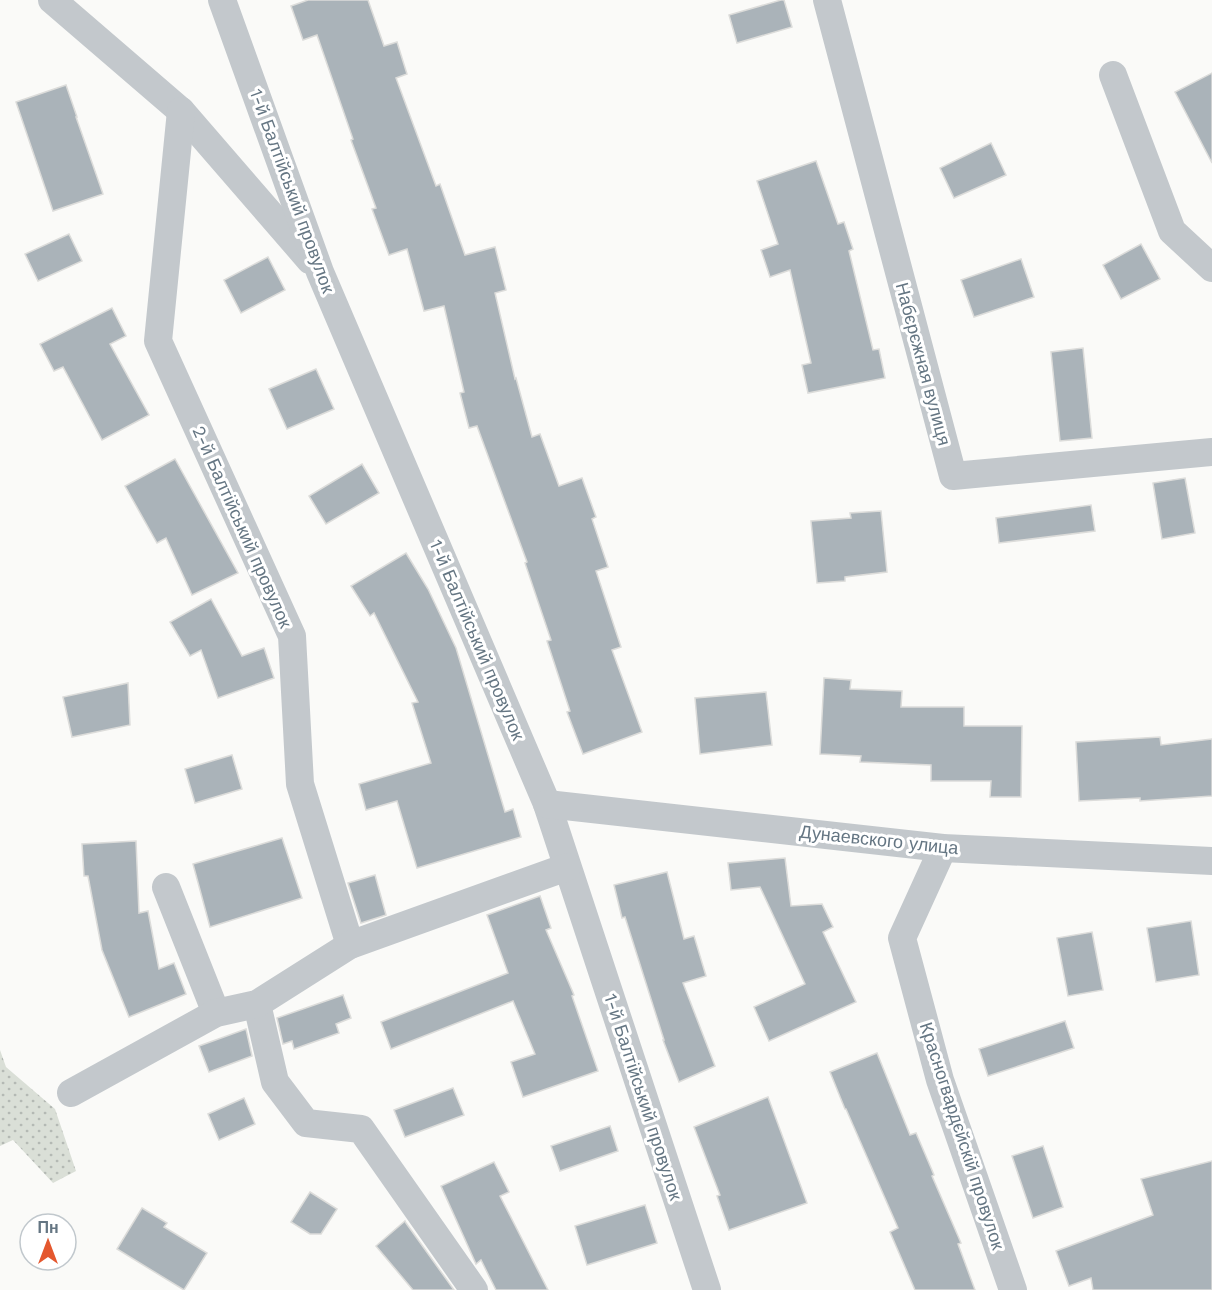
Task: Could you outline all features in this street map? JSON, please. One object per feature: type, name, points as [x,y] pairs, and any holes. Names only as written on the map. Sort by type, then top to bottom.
[{"type":"street","points":[[52,0],[181,111],[320,272]]},
{"type":"street","name":"1-й Балтійський провулок","points":[[222,0],[320,272],[547,804],[707,1290]]},
{"type":"street","name":"Набєрєжная вулиця","points":[[827,0],[952,476],[1212,452]]},
{"type":"street","points":[[1113,75],[1172,231],[1212,268]]},
{"type":"street","name":"2-й Балтійський провулок","points":[[181,111],[158,341],[292,636],[300,784],[350,945]]},
{"type":"street","name":"Дунаевского улица","points":[[547,804],[943,848],[1212,861]]},
{"type":"street","name":"Красногвардєйскій провулок","points":[[943,848],[902,938],[940,1080],[1013,1290]]},
{"type":"street","points":[[71,1093],[216,1013],[257,1004],[350,945],[567,867]]},
{"type":"street","points":[[166,887],[216,1013]]},
{"type":"street","points":[[257,1004],[275,1082],[306,1123],[362,1129],[474,1290]]},
{"type":"shaded area","points":[[0,1050],[6,1067],[55,1109],[76,1171],[53,1183],[13,1140],[0,1146]]},
{"type":"building","points":[[308,0],[368,0],[384,46],[397,42],[407,74],[396,78],[436,186],[440,184],[465,255],[495,247],[506,290],[495,293],[515,379],[532,437],[540,434],[559,486],[582,478],[596,517],[592,519],[608,567],[596,571],[621,647],[612,650],[642,732],[583,754],[567,712],[570,711],[547,641],[551,640],[525,563],[527,562],[477,426],[469,428],[460,393],[464,392],[444,306],[424,311],[407,249],[389,255],[372,209],[376,208],[317,35],[303,40],[291,6]]},
{"type":"building","points":[[784,0],[792,27],[737,43],[729,15]]},
{"type":"building","points":[[1212,73],[1212,163],[1175,92]]},
{"type":"building","points":[[66,85],[103,194],[53,211],[16,102]]},
{"type":"building","points":[[991,143],[1006,175],[954,198],[940,168]]},
{"type":"building","points":[[816,161],[838,224],[844,222],[853,249],[849,251],[873,350],[879,349],[885,378],[808,393],[802,365],[811,363],[790,270],[770,277],[761,250],[778,244],[757,181]]},
{"type":"building","points":[[69,234],[82,261],[38,281],[25,254]]},
{"type":"building","points":[[1141,244],[1160,279],[1121,299],[1103,265]]},
{"type":"building","points":[[268,257],[285,290],[241,313],[224,280]]},
{"type":"building","points":[[1021,259],[1034,297],[974,317],[961,280]]},
{"type":"building","points":[[112,308],[126,336],[110,344],[149,415],[102,440],[63,367],[54,371],[40,344]]},
{"type":"building","points":[[1083,348],[1092,438],[1060,441],[1051,352]]},
{"type":"building","points":[[316,369],[334,409],[287,429],[269,389]]},
{"type":"building","points":[[175,459],[238,573],[192,595],[166,538],[157,543],[125,486]]},
{"type":"building","points":[[362,464],[379,493],[326,524],[309,496]]},
{"type":"building","points":[[1185,478],[1195,533],[1162,539],[1153,483]]},
{"type":"building","points":[[1091,505],[1095,531],[999,543],[996,518]]},
{"type":"building","points":[[881,511],[887,572],[845,577],[845,581],[817,583],[811,521],[851,518],[850,513]]},
{"type":"building","points":[[406,553],[428,589],[456,648],[505,812],[513,809],[521,837],[417,868],[397,801],[366,810],[359,784],[431,763],[412,703],[418,702],[374,613],[370,616],[351,586]]},
{"type":"building","points":[[211,599],[242,656],[264,648],[274,678],[218,698],[201,650],[190,656],[170,622]]},
{"type":"building","points":[[824,678],[851,680],[850,689],[902,691],[901,707],[964,707],[964,726],[1022,726],[1021,797],[990,797],[991,781],[931,781],[931,765],[860,762],[861,756],[820,754]]},
{"type":"building","points":[[128,683],[130,725],[72,737],[63,697]]},
{"type":"building","points":[[766,692],[772,745],[700,754],[695,698]]},
{"type":"building","points":[[1160,737],[1161,745],[1212,739],[1212,796],[1140,801],[1140,798],[1079,801],[1076,742]]},
{"type":"building","points":[[232,755],[242,789],[195,803],[185,769]]},
{"type":"building","points":[[282,838],[302,898],[210,927],[193,864]]},
{"type":"building","points":[[136,841],[139,913],[148,911],[159,969],[174,963],[186,994],[129,1017],[102,950],[88,876],[84,876],[82,844]]},
{"type":"building","points":[[785,858],[791,906],[822,904],[833,927],[823,932],[856,1002],[769,1041],[754,1007],[805,984],[760,887],[731,890],[728,863]]},
{"type":"building","points":[[667,872],[684,939],[694,936],[706,976],[683,983],[715,1066],[679,1082],[663,1040],[625,917],[622,918],[614,885]]},
{"type":"building","points":[[375,875],[386,915],[361,923],[348,883]]},
{"type":"building","points":[[540,896],[551,928],[546,930],[574,995],[572,996],[598,1071],[523,1097],[511,1062],[535,1054],[513,1001],[391,1049],[381,1022],[508,973],[487,915]]},
{"type":"building","points":[[1191,921],[1199,975],[1156,982],[1147,928]]},
{"type":"building","points":[[1092,932],[1103,990],[1068,996],[1057,938]]},
{"type":"building","points":[[343,995],[351,1018],[336,1024],[339,1033],[294,1049],[292,1041],[283,1044],[277,1018]]},
{"type":"building","points":[[1065,1021],[1074,1048],[988,1076],[979,1049]]},
{"type":"building","points":[[246,1029],[252,1056],[209,1072],[199,1046]]},
{"type":"building","points":[[877,1053],[910,1135],[916,1133],[934,1175],[932,1176],[961,1243],[958,1244],[975,1290],[915,1290],[890,1232],[898,1228],[830,1072]]},
{"type":"building","points":[[453,1088],[464,1115],[405,1137],[394,1110]]},
{"type":"building","points":[[768,1097],[807,1203],[729,1230],[717,1196],[720,1195],[694,1127]]},
{"type":"building","points":[[244,1098],[255,1124],[219,1140],[208,1114]]},
{"type":"building","points":[[610,1126],[618,1151],[560,1171],[551,1146]]},
{"type":"building","points":[[1043,1146],[1063,1207],[1033,1218],[1012,1156]]},
{"type":"building","points":[[1212,1161],[1212,1290],[1093,1290],[1091,1278],[1069,1286],[1056,1251],[1153,1215],[1141,1179]]},
{"type":"building","points":[[494,1162],[509,1192],[500,1196],[548,1290],[496,1290],[481,1260],[476,1264],[441,1186]]},
{"type":"building","points":[[310,1192],[337,1209],[321,1234],[310,1234],[291,1222]]},
{"type":"building","points":[[645,1205],[657,1243],[587,1265],[575,1226]]},
{"type":"building","points":[[142,1208],[167,1223],[164,1227],[207,1253],[184,1290],[117,1249]]},
{"type":"building","points":[[405,1221],[454,1290],[413,1290],[376,1246]]}]
